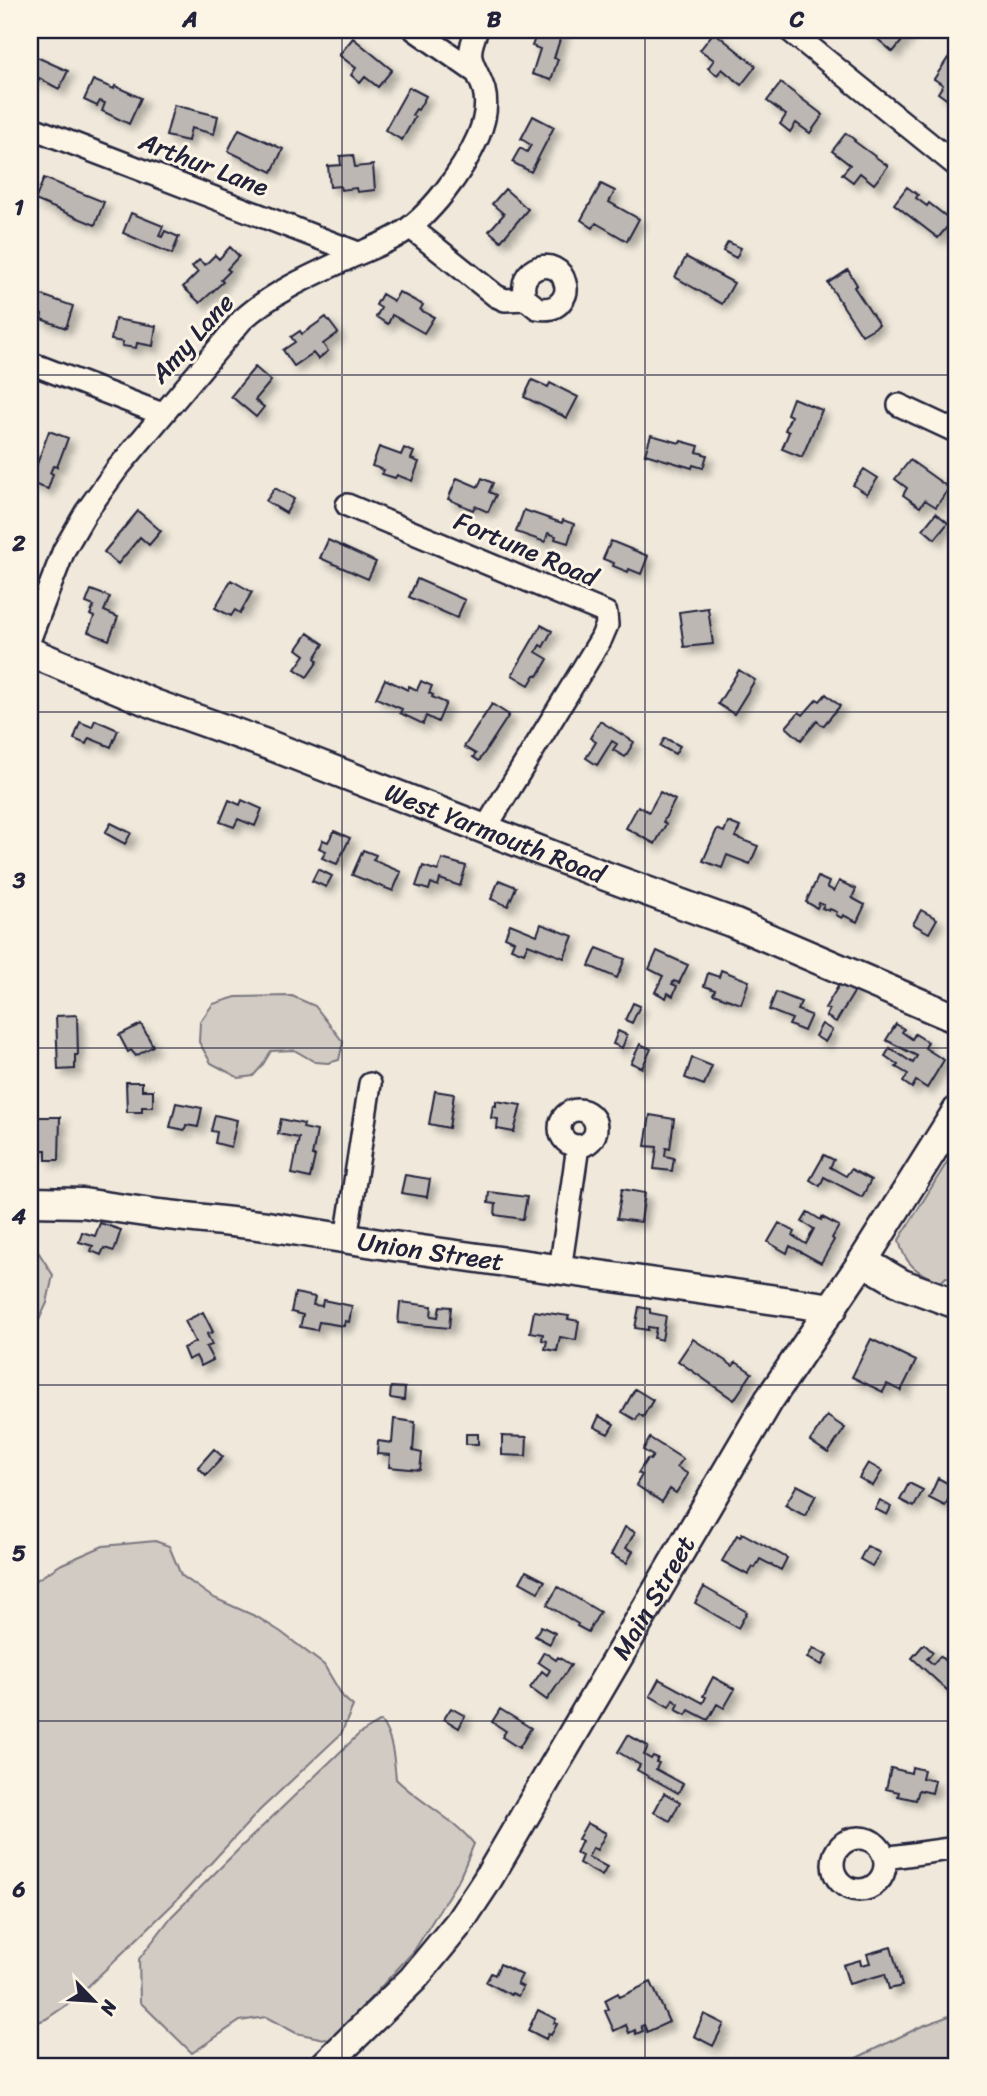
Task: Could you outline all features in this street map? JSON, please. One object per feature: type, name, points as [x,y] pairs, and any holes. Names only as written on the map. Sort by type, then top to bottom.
[{"type":"main road","name":"West Yarmouth Road","points":[[30,652],[154,704],[269,745],[731,922],[957,1019]]},
{"type":"main road","name":"Main Street","points":[[324,2066],[413,1979],[458,1923],[511,1841],[769,1400],[833,1308],[957,1111]]},
{"type":"main road","name":"Union Street","points":[[30,1202],[83,1203],[267,1226],[833,1308]]},
{"type":"main road","points":[[863,1261],[902,1284],[957,1304]]},
{"type":"street","points":[[415,30],[474,71]]},
{"type":"street","name":"Amy Lane","points":[[30,638],[64,550],[75,529],[117,469],[242,320],[254,308],[273,296],[358,253],[388,241],[410,227],[447,187],[478,137],[484,122],[483,88],[474,71],[470,50],[477,30]]},
{"type":"street","points":[[789,30],[957,166]]},
{"type":"street","name":"Arthur Lane","points":[[30,127],[358,253]]},
{"type":"street","points":[[410,227],[496,296],[505,300],[526,299]]},
{"type":"street","points":[[30,363],[162,414]]},
{"type":"street","points":[[899,405],[957,432]]},
{"type":"street","name":"Fortune Road","points":[[347,505],[606,613],[607,625],[601,639],[485,829]]},
{"type":"street","points":[[346,1239],[370,1084]]},
{"type":"street","points":[[560,1270],[578,1146]]},
{"type":"street","points":[[884,1858],[957,1849]]},
{"type":"shaded area","points":[[292,996],[315,1006],[343,1042],[339,1060],[315,1062],[294,1050],[271,1051],[253,1076],[239,1078],[211,1063],[199,1042],[200,1022],[213,1004],[236,997]]},
{"type":"shaded area","points":[[957,1146],[957,1281],[946,1277],[941,1282],[925,1275],[908,1262],[899,1240]]},
{"type":"shaded area","points":[[30,1239],[53,1275],[47,1303],[30,1339]]},
{"type":"shaded area","points":[[155,1541],[169,1546],[181,1575],[212,1597],[257,1617],[281,1632],[324,1665],[343,1697],[353,1706],[341,1734],[260,1810],[173,1904],[74,2000],[46,2019],[30,2025],[30,1584],[62,1564],[103,1546]]},
{"type":"shaded area","points":[[381,1721],[394,1756],[396,1779],[456,1826],[474,1844],[460,1877],[414,1951],[329,2040],[296,2033],[266,2017],[240,2021],[192,2053],[140,2002],[139,1959],[172,1916],[243,1845],[359,1734]]},
{"type":"shaded area","points":[[957,2013],[957,2066],[840,2066],[920,2027]]},
{"type":"building","points":[[538,30],[563,30],[554,58],[558,59],[551,80],[532,74],[540,49],[532,46]]},
{"type":"building","points":[[869,30],[889,30],[894,34],[897,30],[911,30],[893,52]]},
{"type":"building","points":[[714,32],[756,66],[741,85],[722,69],[717,75],[708,68],[714,60],[700,50]]},
{"type":"building","points":[[353,38],[392,70],[378,87],[365,77],[360,83],[351,75],[356,68],[339,55]]},
{"type":"building","points":[[30,54],[68,71],[59,89],[39,78],[38,81],[30,77]]},
{"type":"building","points":[[948,58],[957,65],[957,95],[952,103],[938,93],[943,85],[934,79]]},
{"type":"building","points":[[93,80],[114,89],[115,86],[141,98],[129,124],[102,111],[105,103],[100,101],[97,106],[84,100]]},
{"type":"building","points":[[781,83],[823,115],[810,133],[796,123],[790,132],[780,124],[786,115],[767,101]]},
{"type":"building","points":[[409,87],[426,96],[412,115],[415,117],[402,140],[385,130]]},
{"type":"building","points":[[174,105],[218,116],[214,134],[191,128],[188,141],[166,136]]},
{"type":"building","points":[[533,116],[554,127],[531,172],[512,162],[520,148],[527,152],[531,145],[521,139]]},
{"type":"building","points":[[239,129],[283,149],[272,172],[228,151]]},
{"type":"building","points":[[846,133],[888,166],[874,184],[860,173],[853,182],[842,174],[850,165],[832,151]]},
{"type":"building","points":[[353,155],[355,167],[373,165],[375,190],[357,192],[356,188],[341,190],[340,186],[330,187],[328,166],[341,165],[340,156]]},
{"type":"building","points":[[44,178],[104,202],[95,225],[35,200]]},
{"type":"building","points":[[601,184],[615,191],[609,202],[639,219],[627,241],[596,223],[593,228],[581,220]]},
{"type":"building","points":[[907,187],[918,195],[916,198],[927,206],[929,203],[952,221],[938,238],[894,204]]},
{"type":"building","points":[[505,189],[528,209],[501,241],[489,231],[504,214],[492,204]]},
{"type":"building","points":[[131,213],[163,226],[159,236],[162,237],[165,231],[179,237],[172,254],[123,233]]},
{"type":"building","points":[[728,242],[741,248],[736,258],[723,251]]},
{"type":"building","points":[[230,247],[239,256],[227,269],[230,271],[221,280],[223,282],[200,303],[183,287],[198,272],[192,267],[199,260],[205,265],[215,255],[219,259]]},
{"type":"building","points":[[686,257],[734,283],[722,304],[675,277]]},
{"type":"building","points":[[848,270],[857,285],[854,287],[879,325],[862,335],[828,283]]},
{"type":"building","points":[[33,292],[73,306],[66,328],[41,319],[42,314],[30,310]]},
{"type":"building","points":[[399,292],[423,305],[420,310],[434,317],[424,333],[392,315],[388,324],[376,317],[381,308],[376,305],[382,294],[394,301]]},
{"type":"building","points":[[326,317],[338,333],[323,344],[328,351],[318,359],[313,353],[294,366],[283,350],[295,342],[291,337],[300,331],[302,334]]},
{"type":"building","points":[[115,319],[156,326],[153,346],[137,343],[136,348],[122,346],[123,342],[111,340]]},
{"type":"building","points":[[255,367],[271,381],[255,400],[264,407],[256,417],[231,396]]},
{"type":"building","points":[[532,380],[548,387],[550,383],[578,397],[567,418],[524,397]]},
{"type":"building","points":[[793,398],[822,410],[802,457],[782,449],[789,432],[785,430],[791,416],[787,414]]},
{"type":"building","points":[[49,431],[68,438],[57,467],[53,466],[50,473],[53,474],[48,489],[30,483]]},
{"type":"building","points":[[651,435],[699,446],[697,452],[707,455],[703,468],[693,465],[692,468],[645,454]]},
{"type":"building","points":[[379,447],[401,455],[404,448],[414,452],[411,459],[419,462],[412,481],[397,475],[395,478],[382,474],[384,470],[372,466]]},
{"type":"building","points":[[910,460],[949,488],[936,507],[925,500],[920,507],[903,495],[907,488],[895,479]]},
{"type":"building","points":[[864,469],[878,478],[867,494],[853,485]]},
{"type":"building","points":[[457,478],[478,487],[482,478],[493,483],[489,492],[496,495],[488,512],[475,506],[473,510],[448,499]]},
{"type":"building","points":[[275,488],[294,499],[286,513],[266,501]]},
{"type":"building","points":[[524,510],[562,523],[563,520],[574,524],[568,543],[555,539],[556,536],[548,533],[545,542],[516,532]]},
{"type":"building","points":[[138,511],[161,531],[149,545],[140,537],[118,564],[104,552]]},
{"type":"building","points":[[936,513],[948,523],[935,539],[923,529]]},
{"type":"building","points":[[328,540],[376,562],[368,579],[320,558]]},
{"type":"building","points":[[611,541],[648,556],[641,574],[629,569],[628,572],[603,559]]},
{"type":"building","points":[[417,579],[465,600],[457,618],[409,597]]},
{"type":"building","points":[[231,580],[252,592],[240,613],[235,610],[231,616],[215,608]]},
{"type":"building","points":[[91,590],[110,597],[104,611],[118,617],[109,640],[88,632],[94,617],[90,615],[94,606],[86,603]]},
{"type":"building","points":[[708,608],[713,644],[684,647],[679,612]]},
{"type":"building","points":[[541,625],[552,631],[543,647],[540,645],[536,652],[548,659],[529,685],[512,675]]},
{"type":"building","points":[[308,633],[324,644],[315,658],[318,661],[307,677],[295,669],[305,655],[297,649]]},
{"type":"building","points":[[739,670],[755,680],[734,714],[718,704]]},
{"type":"building","points":[[385,679],[408,690],[409,686],[417,690],[421,681],[432,686],[429,693],[432,697],[446,703],[438,722],[426,716],[423,724],[400,713],[402,709],[376,698]]},
{"type":"building","points":[[826,694],[840,706],[823,726],[817,721],[801,740],[786,727],[799,712],[803,715],[817,699],[820,701]]},
{"type":"building","points":[[492,704],[509,715],[479,761],[473,757],[476,754],[464,747]]},
{"type":"building","points":[[95,720],[118,730],[111,747],[89,738],[86,744],[74,739],[80,722],[92,727]]},
{"type":"building","points":[[600,721],[634,742],[625,757],[613,750],[617,744],[612,741],[597,765],[586,758],[596,742],[590,738]]},
{"type":"building","points":[[665,738],[680,746],[675,754],[660,746]]},
{"type":"building","points":[[660,792],[675,800],[655,844],[626,828],[638,806],[649,812]]},
{"type":"building","points":[[229,800],[240,805],[242,800],[262,809],[255,826],[238,819],[234,827],[220,822]]},
{"type":"building","points":[[728,822],[740,827],[735,837],[758,846],[750,864],[727,855],[722,868],[703,861],[717,829],[724,832]]},
{"type":"building","points":[[111,823],[131,833],[125,844],[105,833]]},
{"type":"building","points":[[334,831],[350,838],[337,864],[322,858],[326,851],[319,848],[323,840],[328,842]]},
{"type":"building","points":[[363,850],[376,855],[373,860],[401,872],[393,891],[352,875]]},
{"type":"building","points":[[442,859],[466,866],[460,886],[440,879],[438,886],[431,883],[429,890],[416,886],[423,866],[438,871]]},
{"type":"building","points":[[318,869],[332,876],[326,887],[312,881]]},
{"type":"building","points":[[818,877],[829,882],[827,887],[834,891],[839,881],[856,889],[852,898],[865,905],[857,922],[822,908],[824,905],[819,903],[817,908],[806,902]]},
{"type":"building","points":[[499,880],[516,887],[508,906],[491,899]]},
{"type":"building","points":[[921,910],[937,919],[929,933],[913,924]]},
{"type":"building","points":[[510,924],[537,935],[541,924],[573,936],[564,958],[528,944],[524,953],[511,948],[514,941],[505,937]]},
{"type":"building","points":[[597,948],[625,959],[617,978],[589,966]]},
{"type":"building","points":[[657,951],[688,965],[679,983],[674,981],[672,984],[677,986],[673,996],[668,993],[666,998],[655,992],[663,976],[649,969]]},
{"type":"building","points":[[721,970],[749,981],[741,1004],[713,994],[715,990],[704,986],[708,973],[719,977]]},
{"type":"building","points":[[842,980],[856,989],[836,1022],[826,1016],[829,1010],[825,1008]]},
{"type":"building","points":[[776,992],[801,1002],[797,1010],[811,1015],[804,1031],[789,1025],[792,1019],[769,1010]]},
{"type":"building","points":[[633,1003],[640,1006],[632,1023],[625,1020]]},
{"type":"building","points":[[77,1015],[78,1055],[75,1055],[75,1069],[58,1070],[56,1016]]},
{"type":"building","points":[[141,1024],[153,1046],[136,1056],[131,1050],[128,1052],[119,1035]]},
{"type":"building","points":[[822,1024],[832,1030],[825,1042],[815,1036]]},
{"type":"building","points":[[896,1024],[912,1039],[915,1034],[928,1042],[925,1048],[944,1060],[927,1088],[916,1081],[912,1088],[903,1082],[908,1074],[885,1056],[890,1048],[913,1063],[917,1056],[886,1040]]},
{"type":"building","points":[[618,1031],[627,1035],[622,1048],[613,1044]]},
{"type":"building","points":[[640,1044],[651,1049],[642,1068],[631,1063]]},
{"type":"building","points":[[692,1058],[712,1066],[704,1085],[685,1078]]},
{"type":"building","points":[[126,1082],[142,1082],[142,1090],[153,1090],[153,1107],[142,1107],[142,1112],[127,1112]]},
{"type":"building","points":[[435,1091],[454,1094],[449,1128],[429,1124]]},
{"type":"building","points":[[496,1101],[521,1105],[514,1132],[497,1129],[498,1119],[491,1118]]},
{"type":"building","points":[[176,1103],[202,1108],[198,1127],[186,1125],[185,1130],[170,1127]]},
{"type":"building","points":[[215,1115],[237,1120],[231,1147],[215,1143],[217,1132],[211,1131]]},
{"type":"building","points":[[650,1115],[674,1119],[670,1149],[666,1148],[665,1156],[674,1158],[672,1171],[654,1169],[657,1147],[645,1146]]},
{"type":"building","points":[[37,1117],[60,1117],[59,1160],[46,1160],[46,1150],[36,1150]]},
{"type":"building","points":[[281,1119],[304,1124],[303,1128],[317,1131],[310,1178],[292,1174],[299,1138],[278,1134]]},
{"type":"building","points":[[824,1155],[834,1160],[830,1167],[846,1176],[851,1169],[871,1180],[862,1197],[824,1177],[820,1186],[810,1180]]},
{"type":"building","points":[[405,1175],[430,1179],[427,1197],[401,1193]]},
{"type":"building","points":[[622,1189],[645,1193],[641,1222],[617,1219]]},
{"type":"building","points":[[489,1192],[527,1197],[523,1219],[495,1215],[496,1204],[488,1203]]},
{"type":"building","points":[[808,1212],[839,1226],[821,1263],[790,1246],[787,1253],[768,1242],[779,1223],[795,1232],[793,1236],[806,1244],[814,1229],[802,1222]]},
{"type":"building","points":[[100,1223],[121,1230],[114,1251],[104,1248],[101,1255],[91,1251],[93,1246],[79,1242],[82,1232],[95,1236]]},
{"type":"building","points":[[295,1293],[315,1297],[313,1305],[322,1306],[323,1300],[352,1306],[349,1322],[345,1321],[344,1326],[319,1322],[317,1330],[300,1327],[303,1315],[291,1312]]},
{"type":"building","points":[[400,1302],[432,1306],[431,1316],[438,1317],[440,1306],[451,1307],[449,1328],[398,1323]]},
{"type":"building","points":[[639,1307],[650,1309],[650,1313],[666,1316],[662,1340],[654,1338],[656,1328],[635,1328]]},
{"type":"building","points":[[534,1311],[569,1316],[568,1319],[579,1321],[576,1340],[560,1337],[557,1351],[545,1349],[547,1341],[542,1340],[543,1334],[530,1332]]},
{"type":"building","points":[[203,1312],[213,1332],[207,1334],[212,1345],[206,1347],[213,1360],[201,1366],[196,1356],[188,1360],[183,1348],[195,1342],[185,1321]]},
{"type":"building","points":[[693,1339],[733,1366],[736,1362],[752,1373],[734,1400],[678,1361]]},
{"type":"building","points":[[871,1339],[916,1361],[901,1391],[887,1384],[883,1392],[852,1377]]},
{"type":"building","points":[[391,1387],[405,1388],[404,1400],[390,1398]]},
{"type":"building","points":[[635,1389],[653,1400],[643,1417],[639,1414],[636,1420],[622,1412]]},
{"type":"building","points":[[599,1416],[614,1424],[608,1434],[594,1427]]},
{"type":"building","points":[[827,1416],[845,1428],[828,1453],[810,1441]]},
{"type":"building","points":[[394,1419],[415,1422],[413,1451],[422,1453],[420,1470],[389,1467],[390,1455],[377,1454],[378,1441],[392,1443]]},
{"type":"building","points":[[466,1434],[478,1434],[478,1444],[466,1444]]},
{"type":"building","points":[[502,1436],[527,1437],[526,1456],[502,1455]]},
{"type":"building","points":[[650,1438],[683,1459],[677,1467],[688,1474],[676,1493],[670,1489],[662,1502],[636,1485],[642,1475],[638,1473],[647,1459],[650,1460],[653,1456],[643,1450]]},
{"type":"building","points":[[214,1449],[223,1457],[206,1475],[198,1467]]},
{"type":"building","points":[[868,1463],[882,1471],[873,1486],[859,1478]]},
{"type":"building","points":[[955,1470],[957,1492],[952,1502],[948,1500],[945,1506],[929,1498],[938,1478],[949,1484]]},
{"type":"building","points":[[909,1483],[923,1490],[914,1507],[900,1500]]},
{"type":"building","points":[[797,1485],[816,1495],[805,1516],[785,1505]]},
{"type":"building","points":[[880,1500],[891,1507],[887,1515],[875,1509]]},
{"type":"building","points":[[625,1527],[635,1532],[626,1548],[633,1551],[627,1563],[611,1555]]},
{"type":"building","points":[[742,1533],[787,1558],[781,1570],[760,1559],[748,1575],[722,1561],[737,1535],[740,1537]]},
{"type":"building","points":[[867,1546],[880,1553],[872,1566],[860,1559]]},
{"type":"building","points":[[526,1571],[545,1581],[538,1592],[520,1582]]},
{"type":"building","points":[[558,1587],[600,1612],[588,1632],[547,1605]]},
{"type":"building","points":[[704,1587],[747,1612],[738,1628],[695,1603]]},
{"type":"building","points":[[541,1626],[555,1633],[550,1644],[535,1636]]},
{"type":"building","points":[[924,1644],[933,1652],[927,1659],[933,1664],[940,1656],[957,1672],[957,1680],[947,1690],[912,1658]]},
{"type":"building","points":[[813,1648],[827,1655],[822,1665],[807,1658]]},
{"type":"building","points":[[544,1652],[571,1665],[547,1700],[530,1688],[542,1671],[547,1675],[550,1670],[538,1662]]},
{"type":"building","points":[[713,1677],[735,1689],[724,1708],[717,1704],[708,1720],[689,1710],[686,1715],[676,1710],[679,1704],[673,1700],[669,1707],[650,1696],[659,1679],[703,1703],[706,1697],[703,1696]]},
{"type":"building","points":[[451,1708],[465,1716],[459,1728],[444,1719]]},
{"type":"building","points":[[500,1709],[531,1728],[519,1748],[502,1737],[506,1731],[492,1722]]},
{"type":"building","points":[[628,1735],[648,1746],[644,1755],[651,1759],[653,1756],[658,1758],[656,1769],[683,1784],[678,1793],[637,1770],[640,1765],[618,1752]]},
{"type":"building","points":[[912,1767],[924,1770],[922,1778],[935,1781],[932,1793],[919,1790],[916,1800],[898,1796],[899,1792],[886,1789],[891,1768],[911,1773]]},
{"type":"building","points":[[664,1793],[680,1802],[670,1821],[654,1812]]},
{"type":"building","points":[[587,1823],[606,1833],[597,1850],[593,1848],[588,1857],[607,1867],[602,1876],[579,1863],[582,1856],[576,1853],[582,1841],[578,1839]]},
{"type":"building","points":[[891,1947],[902,1986],[889,1989],[885,1974],[849,1984],[843,1965],[860,1960],[861,1965],[870,1963],[867,1954]]},
{"type":"building","points":[[500,1964],[522,1975],[517,1984],[523,1987],[518,1996],[486,1982],[491,1973],[495,1975]]},
{"type":"building","points":[[651,1982],[669,2022],[647,2032],[644,2025],[641,2026],[643,2031],[636,2034],[635,2030],[629,2033],[626,2025],[614,2031],[605,2011],[609,2009],[605,2000],[618,1993],[620,1997]]},
{"type":"building","points":[[538,2010],[556,2019],[554,2023],[557,2024],[546,2039],[528,2030]]},
{"type":"building","points":[[704,2014],[724,2024],[713,2046],[694,2036]]}]
